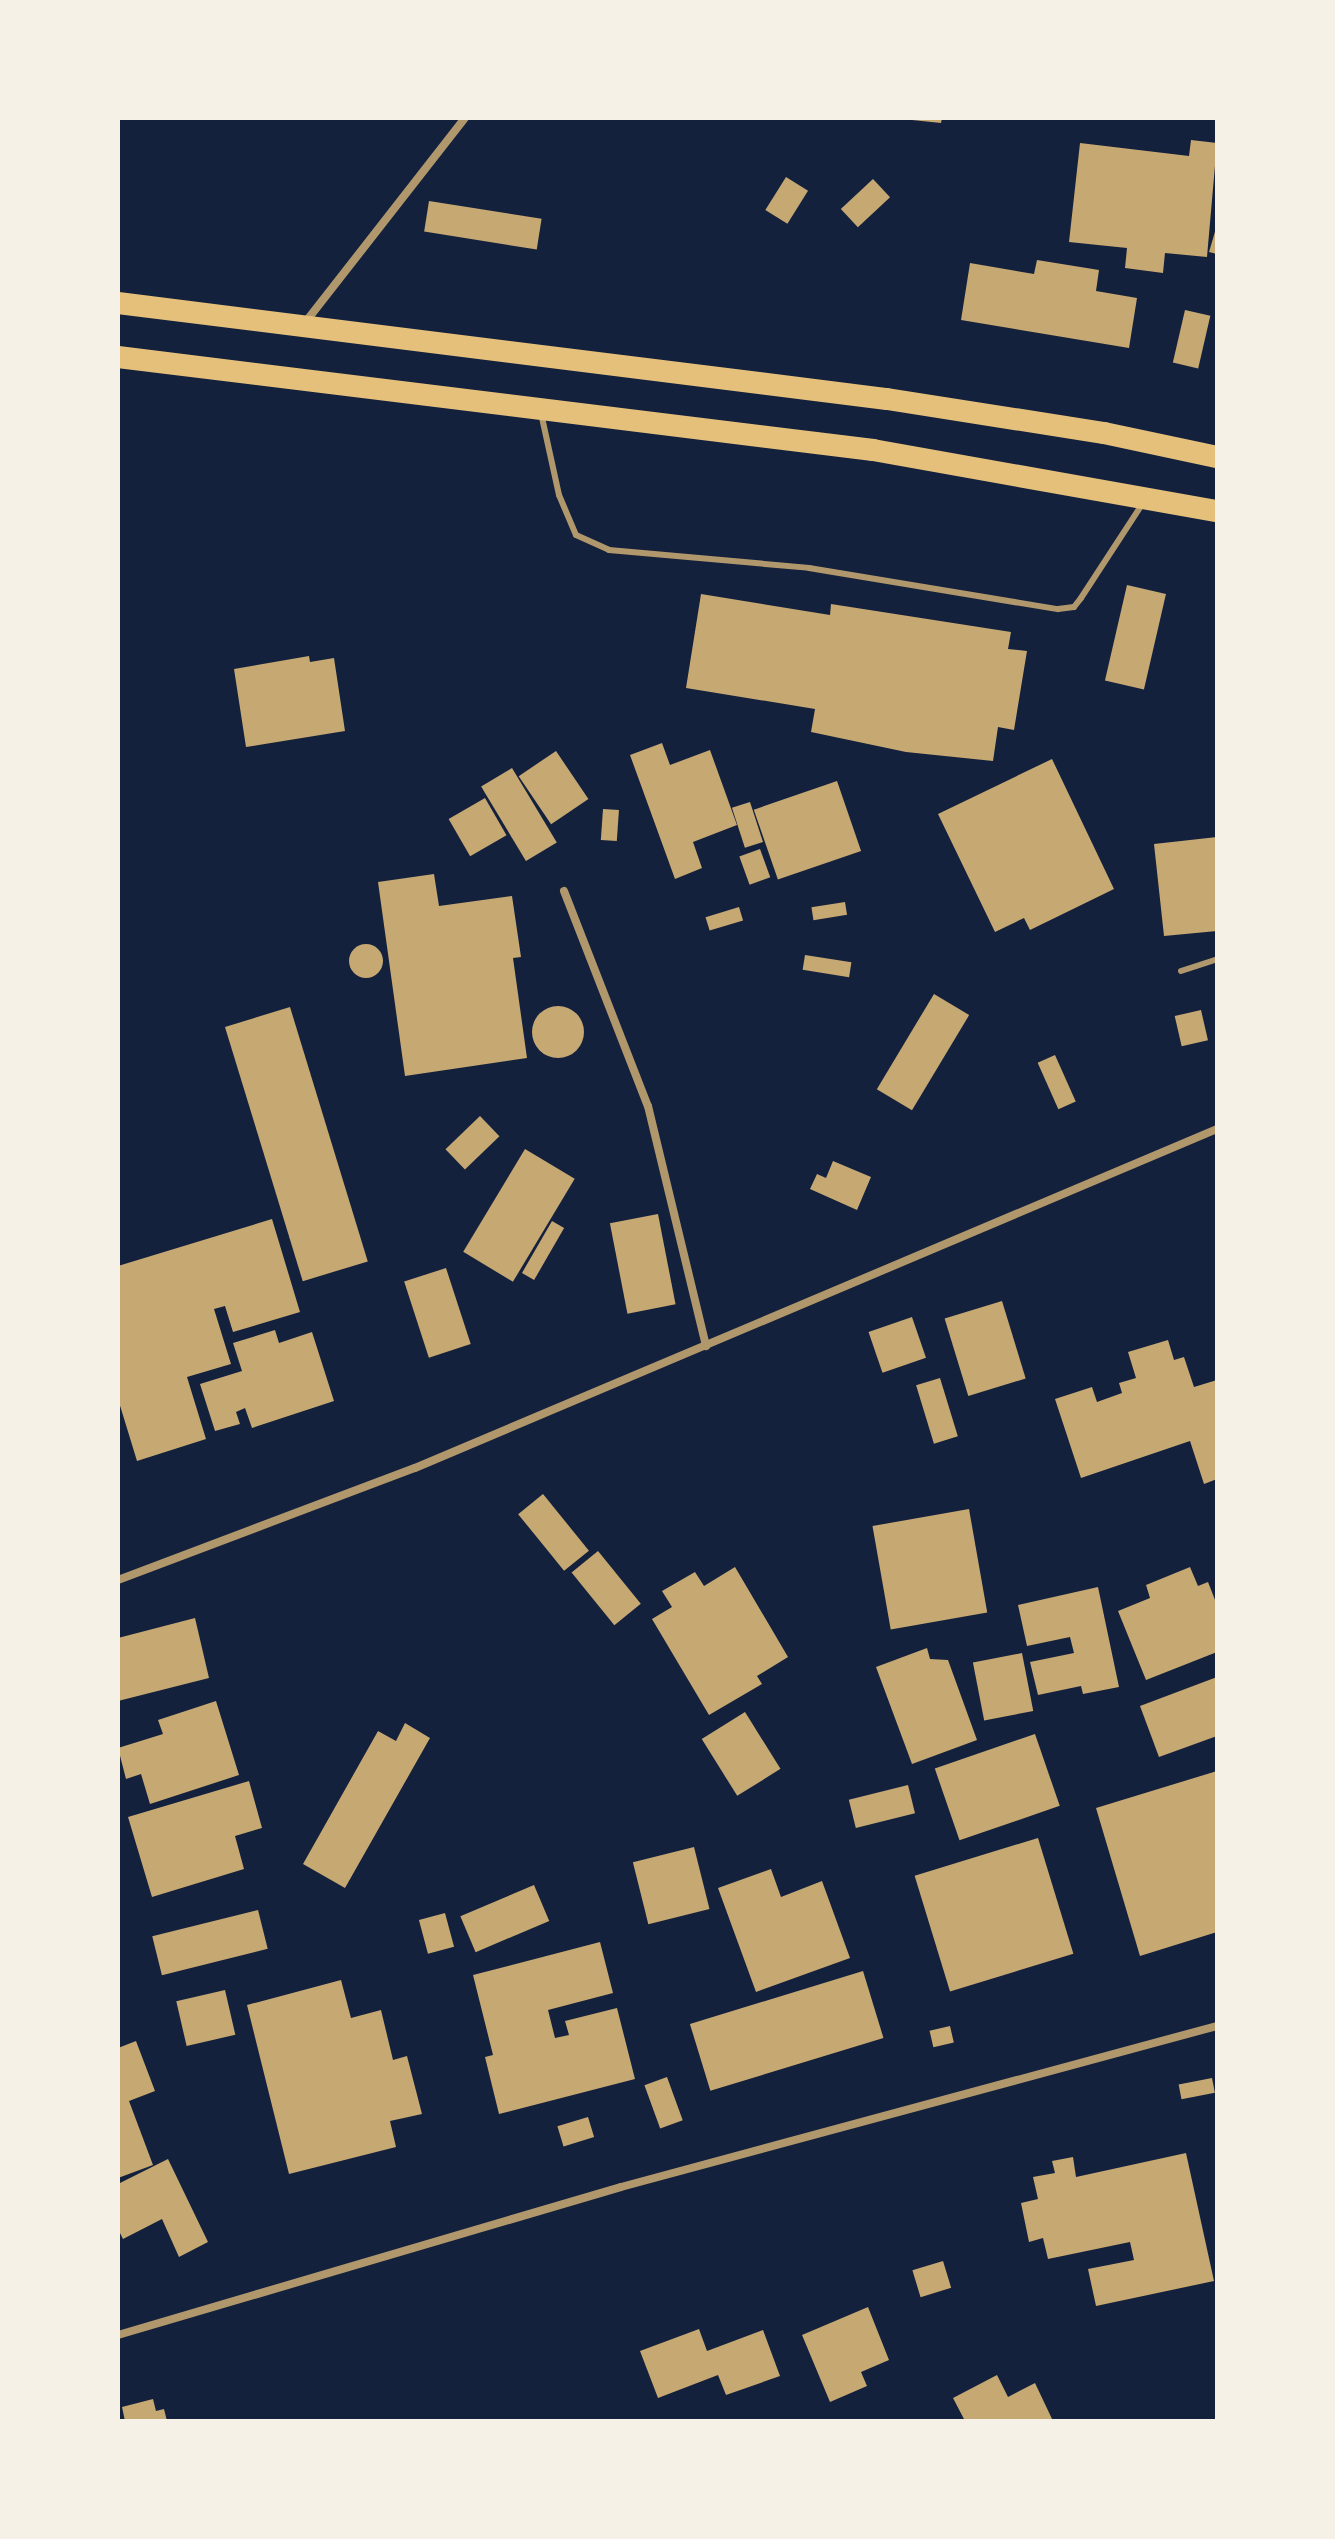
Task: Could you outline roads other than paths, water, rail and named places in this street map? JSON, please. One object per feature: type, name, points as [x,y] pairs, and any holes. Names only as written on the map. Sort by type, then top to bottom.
[{"type":"highway","points":[[118,303],[887,399],[1104,433],[1217,457]]},
{"type":"highway","points":[[118,357],[540,406],[873,450],[1217,511]]},
{"type":"street","points":[[304,325],[465,118]]},
{"type":"street","points":[[564,891],[648,1106],[706,1346]]},
{"type":"street","points":[[118,1580],[415,1468],[1217,1129]]},
{"type":"street","points":[[118,2335],[621,2187],[1217,2026]]},
{"type":"lane","points":[[540,406],[559,495],[576,535],[609,550],[809,568],[1058,609],[1074,607],[1147,497]]},
{"type":"lane","points":[[1181,971],[1217,959]]}]
